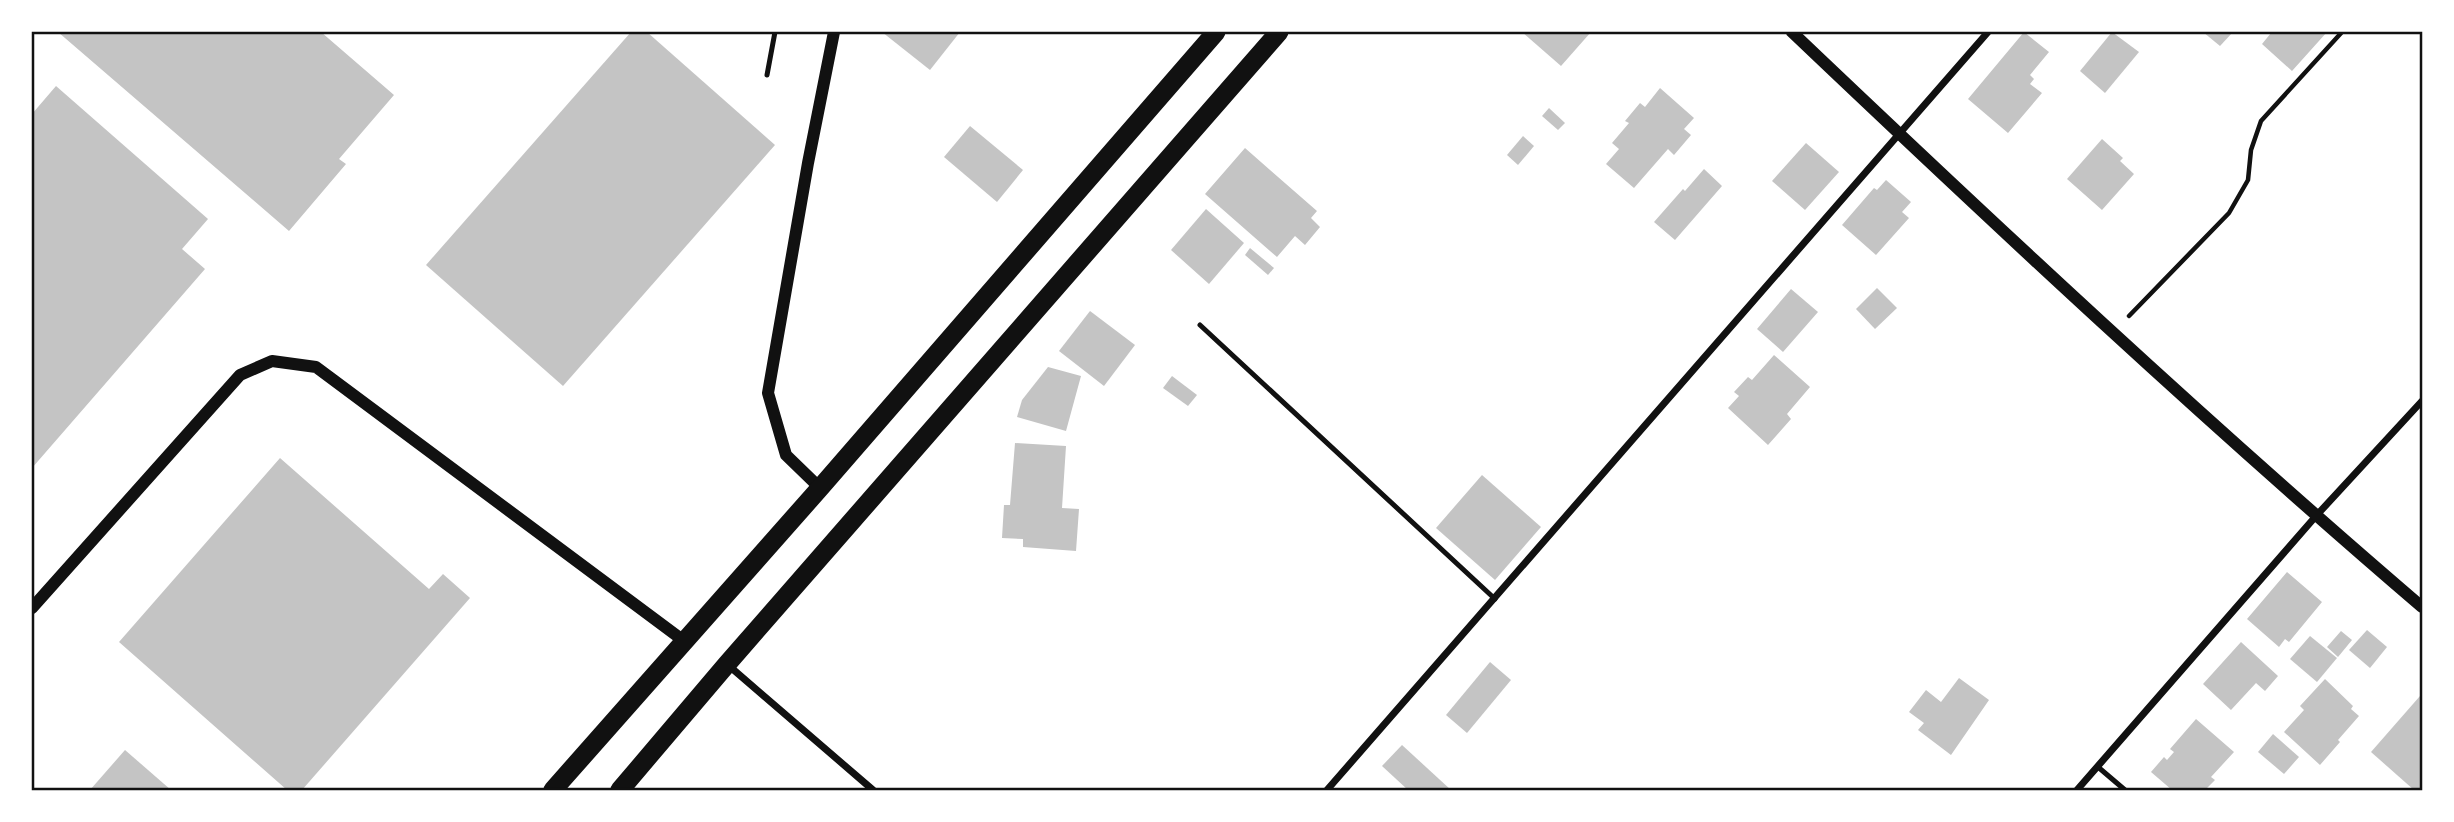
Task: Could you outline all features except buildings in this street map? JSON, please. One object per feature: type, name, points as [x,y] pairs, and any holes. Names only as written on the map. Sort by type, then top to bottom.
[{"type":"highway","points":[[553,790],[820,488],[1216,32]]},
{"type":"highway","points":[[621,790],[727,664],[1279,32]]},
{"type":"street","points":[[820,488],[786,455],[768,393],[834,32]]},
{"type":"street","points":[[1792,32],[2113,333],[2316,516],[2423,607]]},
{"type":"street","points":[[1327,790],[1988,32]]},
{"type":"street","points":[[32,608],[240,375],[272,361],[316,367],[684,641]]},
{"type":"street","points":[[2077,790],[2316,516],[2423,401]]},
{"type":"street","points":[[727,664],[873,790]]},
{"type":"lane","points":[[767,75],[775,32]]},
{"type":"lane","points":[[1200,325],[1495,599]]},
{"type":"lane","points":[[2098,767],[2125,790]]},
{"type":"path","points":[[2113,333],[2229,213],[2248,180],[2251,150],[2260,121],[2342,32]]}]
